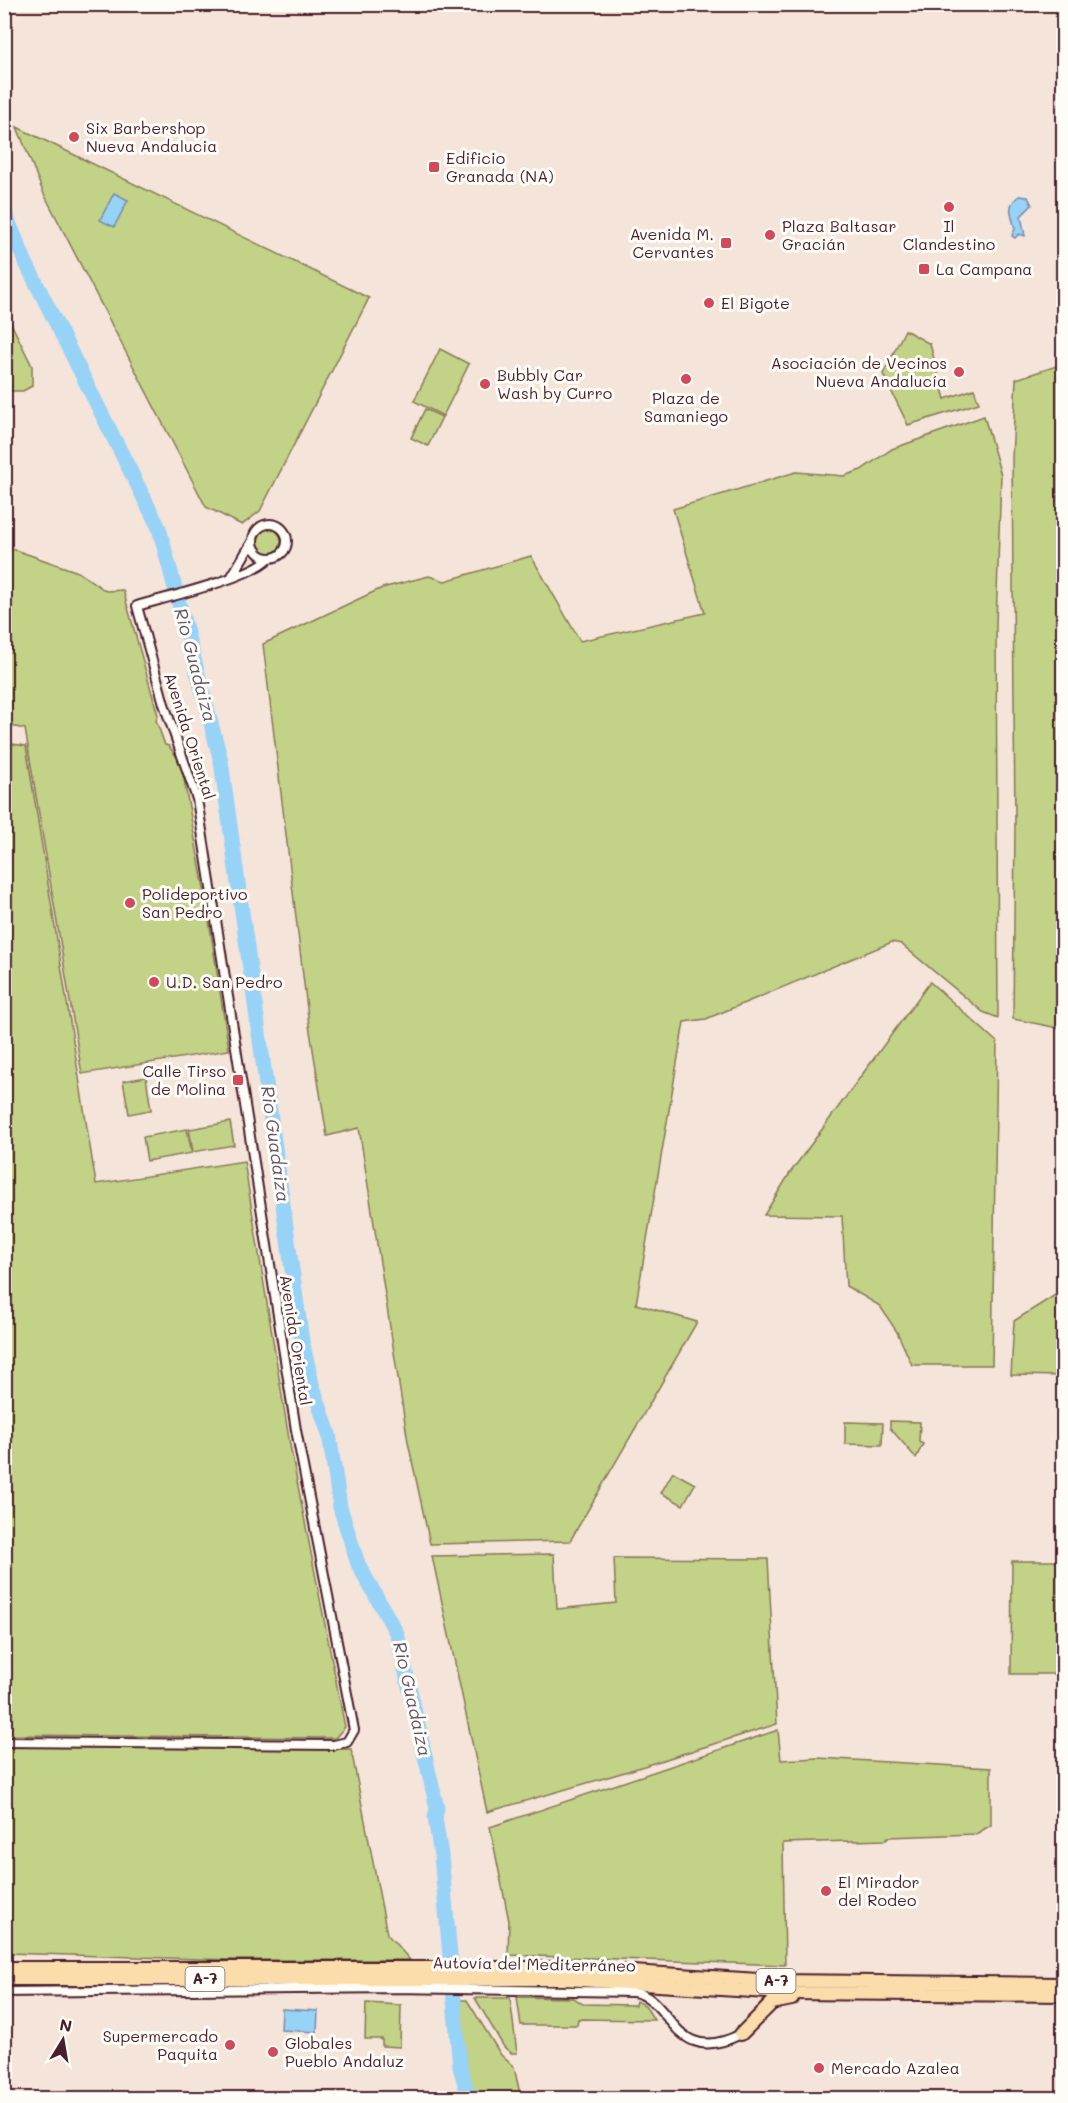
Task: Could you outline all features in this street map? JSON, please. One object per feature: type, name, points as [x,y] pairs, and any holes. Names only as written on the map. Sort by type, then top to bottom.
[{"type":"highway","points":[[4,1960],[36,1962],[60,1968]]},
{"type":"highway","name":"Autovía del Mediterráneo","points":[[4,1968],[395,1979]]},
{"type":"highway","name":"Autovía del Mediterráneo","points":[[491,1979],[569,1968],[786,1981],[1064,1984]]},
{"type":"highway","name":"Autovía del Mediterráneo","points":[[8,1980],[491,1979],[646,1982],[782,1993],[1064,1995]]},
{"type":"highway","points":[[741,2034],[766,2007],[776,2001],[823,2000],[844,1994]]},
{"type":"street","points":[[232,576],[249,551],[253,539],[258,530],[264,526],[276,526],[283,531],[286,539],[285,549],[279,556],[269,558],[257,552],[253,539]]},
{"type":"street","points":[[232,576],[265,563],[269,558]]},
{"type":"street","name":"Avenida Oriental","points":[[4,1742],[334,1745],[347,1742],[354,1730],[296,1430],[197,799],[164,704],[137,606],[232,576]]},
{"type":"street","points":[[4,1992],[395,1979],[491,1979],[638,1992],[651,1999],[672,2026],[686,2037],[712,2043],[741,2034]]},
{"type":"green space","points":[[17,127],[369,298],[260,511],[242,525],[206,507],[43,192]]},
{"type":"green space","points":[[4,309],[32,366],[32,386],[23,391],[5,391]]},
{"type":"green space","points":[[905,330],[930,344],[945,399],[974,389],[979,403],[908,425],[883,374]]},
{"type":"green space","points":[[440,349],[469,364],[443,416],[414,401]]},
{"type":"green space","points":[[1064,364],[1063,1029],[1013,1019],[1015,827],[1012,458],[1016,379]]},
{"type":"green space","points":[[425,409],[442,417],[428,446],[411,438]]},
{"type":"green space","points":[[984,416],[1001,475],[996,624],[998,1018],[983,1012],[901,944],[892,942],[706,1019],[684,1022],[636,1304],[697,1322],[570,1541],[430,1544],[408,1442],[359,1128],[327,1136],[309,1025],[263,644],[382,588],[429,576],[445,581],[531,556],[580,641],[705,613],[673,509],[796,472],[844,476],[861,470],[892,449]]},
{"type":"green space","points":[[269,529],[278,532],[281,541],[278,550],[269,553],[260,550],[257,541],[260,532]]},
{"type":"green space","name":"Polideportivo San Pedro","points":[[4,546],[78,572],[106,591],[123,590],[158,715],[156,720],[165,745],[169,746],[181,763],[205,894],[229,1050],[82,1074],[25,729],[5,725]]},
{"type":"green space","points":[[5,743],[26,746],[96,1184],[244,1161],[290,1445],[345,1727],[335,1738],[5,1735]]},
{"type":"green space","points":[[930,982],[997,1042],[992,1365],[912,1365],[897,1332],[880,1306],[846,1286],[842,1216],[764,1215],[790,1173]]},
{"type":"green space","points":[[146,1077],[151,1110],[129,1114],[123,1081]]},
{"type":"green space","points":[[230,1122],[234,1145],[193,1152],[189,1129]]},
{"type":"green space","points":[[187,1129],[192,1153],[147,1161],[143,1137]]},
{"type":"green space","points":[[1063,1290],[1063,1376],[1011,1375],[1014,1321]]},
{"type":"green space","points":[[890,1421],[920,1422],[919,1442],[923,1444],[916,1458],[890,1428]]},
{"type":"green space","points":[[845,1422],[883,1423],[882,1445],[845,1444]]},
{"type":"green space","points":[[673,1472],[695,1484],[683,1505],[661,1493]]},
{"type":"green space","points":[[554,1554],[557,1609],[616,1603],[614,1558],[768,1559],[777,1724],[487,1812],[432,1556]]},
{"type":"green space","points":[[1012,1561],[1063,1561],[1063,1674],[1011,1674]]},
{"type":"green space","points":[[778,1730],[781,1760],[818,1758],[991,1768],[991,1825],[976,1834],[888,1837],[886,1840],[783,1843],[785,1965],[508,1955],[509,1921],[490,1827]]},
{"type":"green space","points":[[5,1747],[351,1749],[387,1934],[410,1960],[234,1960],[5,1953]]},
{"type":"green space","points":[[517,1997],[574,1998],[583,2004],[635,2005],[636,2001],[645,2005],[654,2020],[578,2019],[577,2025],[521,2025]]},
{"type":"green space","points":[[475,1998],[510,1998],[517,2053],[511,2053],[504,2047]]},
{"type":"green space","points":[[458,2000],[467,2000],[501,2055],[514,2067],[521,2098],[471,2098],[463,2057]]},
{"type":"green space","points":[[366,2003],[401,2005],[400,2047],[382,2046],[382,2039],[365,2039]]},
{"type":"water","points":[[114,193],[128,200],[114,227],[100,220]]},
{"type":"water","points":[[1019,196],[1028,197],[1032,205],[1021,216],[1025,236],[1019,234],[1015,238],[1012,236],[1015,229],[1011,207]]},
{"type":"water","points":[[282,2009],[318,2011],[317,2032],[281,2030]]},
{"type":"waterway","name":"Rio Guadaiza","points":[[4,211],[25,261],[159,528],[221,761],[302,1341],[312,1384],[329,1434],[340,1507],[358,1564],[397,1634],[437,1808],[435,1818],[441,1855],[460,2067],[469,2098]]},
{"type":"place","name":"Six Barbershop Nueva Andalucia","points":[[74,137]]},
{"type":"place","name":"Edificio Granada (NA)","points":[[434,167]]},
{"type":"place","name":"Il Clandestino","points":[[949,207]]},
{"type":"place","name":"Plaza Baltasar Gracián","points":[[770,235]]},
{"type":"place","name":"Avenida M. Cervantes","points":[[726,243]]},
{"type":"place","name":"La Campana","points":[[924,269]]},
{"type":"place","name":"El Bigote","points":[[709,303]]},
{"type":"place","name":"Asociación de Vecinos Nueva Andalucía","points":[[959,372]]},
{"type":"place","name":"Plaza de Samaniego","points":[[686,379]]},
{"type":"place","name":"Bubbly Car Wash by Curro","points":[[485,384]]},
{"type":"place","name":"Polideportivo San Pedro","points":[[130,903]]},
{"type":"place","name":"U.D. San Pedro","points":[[154,982]]},
{"type":"place","name":"Calle Tirso de Molina","points":[[238,1080]]},
{"type":"place","name":"El Mirador del Rodeo","points":[[826,1891]]},
{"type":"place","name":"Supermercado Paquita","points":[[230,2045]]},
{"type":"place","name":"Globales Pueblo Andaluz","points":[[273,2052]]},
{"type":"place","name":"Mercado Azalea","points":[[819,2068]]}]
